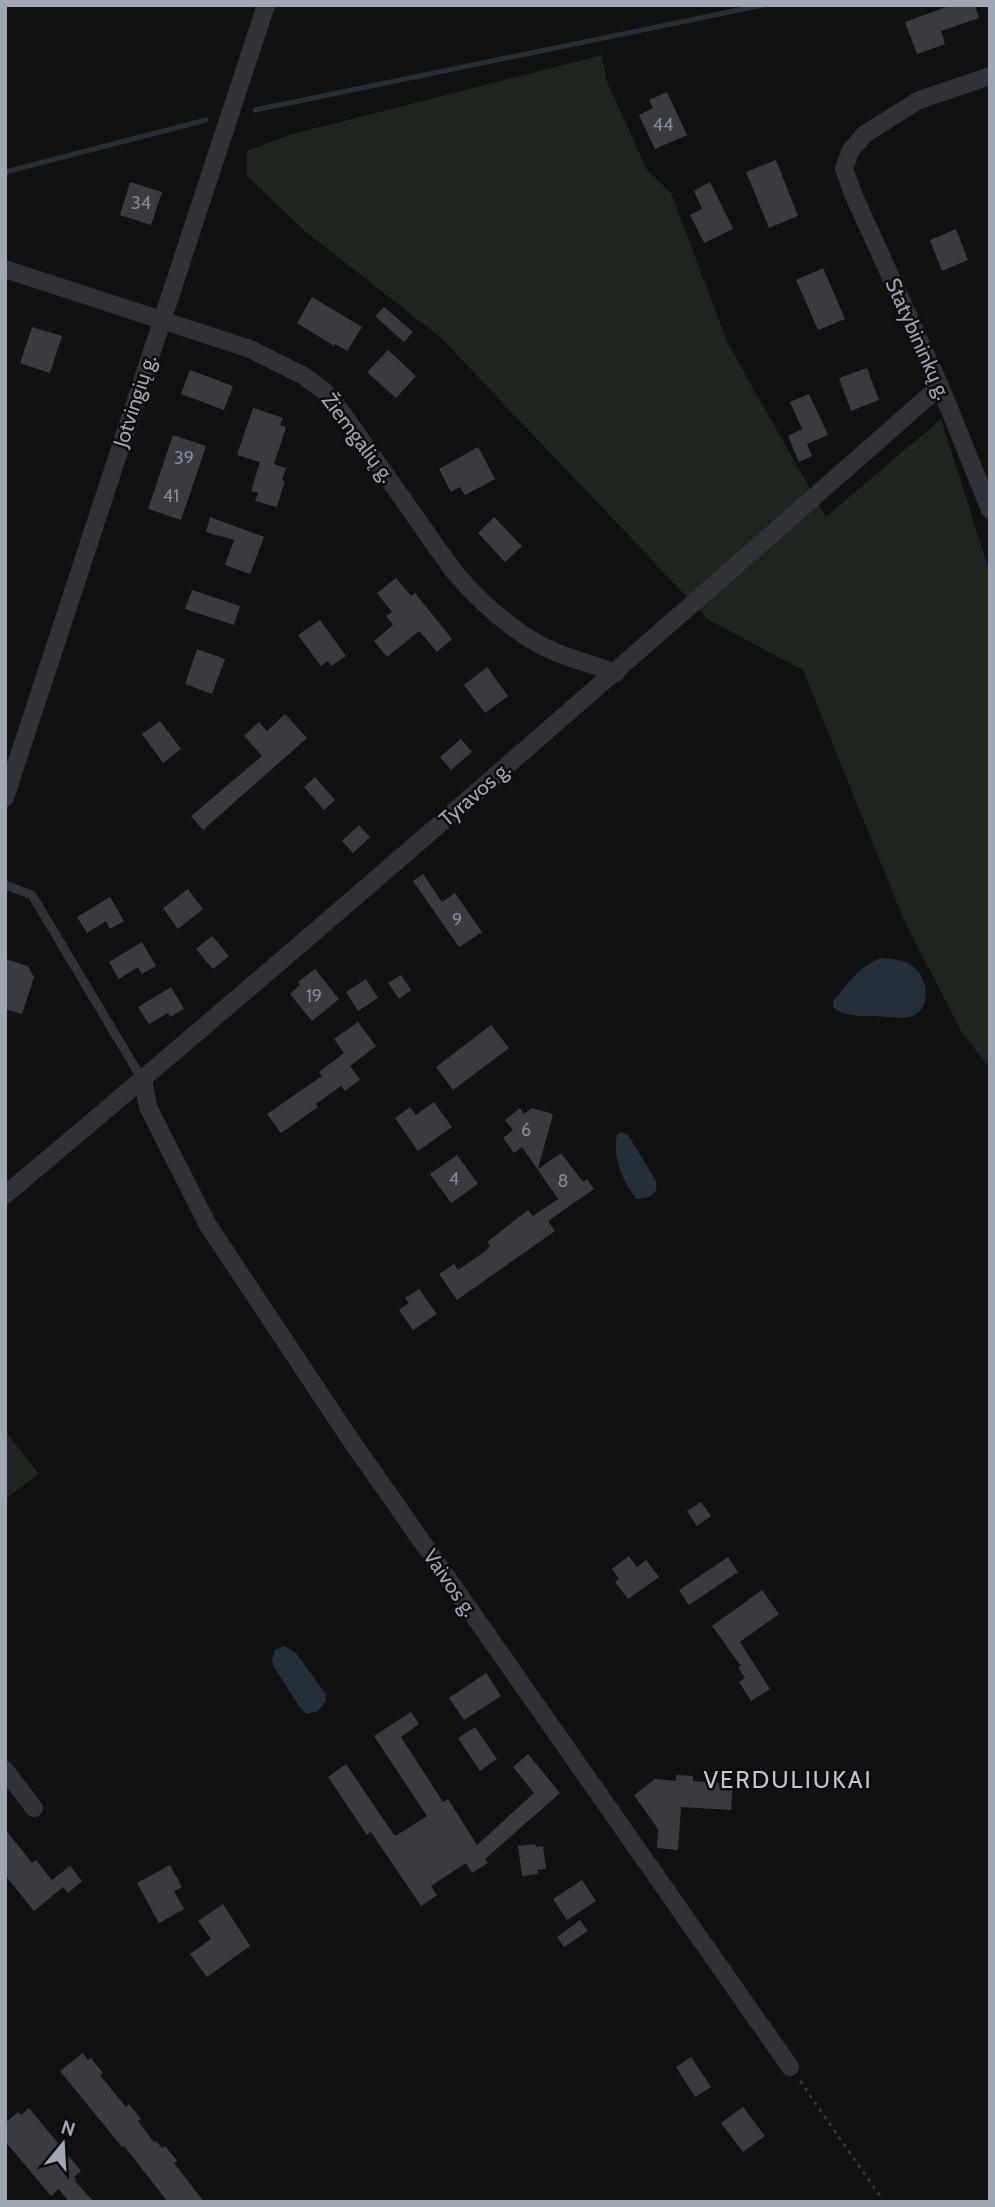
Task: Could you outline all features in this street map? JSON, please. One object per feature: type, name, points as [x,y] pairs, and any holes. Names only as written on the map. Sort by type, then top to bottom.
[{"type":"street","name":"Jotvingių g.","points":[[5,798],[266,5]]},
{"type":"street","name":"Statybininkų g.","points":[[990,76],[919,100],[865,134],[851,150],[844,169],[940,386],[990,510]]},
{"type":"street","name":"Žiemgalių g.","points":[[5,269],[250,349],[304,376],[323,390],[340,410],[452,569],[472,593],[497,615],[545,648],[616,673]]},
{"type":"street","name":"Tyravos g.","points":[[5,1195],[143,1080],[616,673],[940,386]]},
{"type":"street","name":"Vaivos g.","points":[[143,1080],[148,1107],[208,1225],[348,1436],[790,2067]]},
{"type":"street","points":[[5,1770],[34,1808]]},
{"type":"lane","points":[[5,885],[32,895],[143,1080]]},
{"type":"path","points":[[790,2067],[884,2202]]},
{"type":"shaded area","points":[[602,55],[607,82],[647,170],[671,193],[728,344],[826,517],[941,419],[990,573],[990,1069],[961,1031],[903,918],[803,670],[709,620],[440,337],[306,232],[247,176],[247,151],[289,135]]},
{"type":"shaded area","points":[[880,958],[904,962],[917,970],[925,985],[922,1008],[909,1017],[900,1018],[852,1015],[834,1008],[833,1001],[848,982]]},
{"type":"shaded area","points":[[621,1132],[628,1135],[656,1181],[656,1190],[648,1197],[636,1199],[623,1177],[616,1152],[617,1135]]},
{"type":"shaded area","points":[[5,1431],[39,1474],[5,1499]]},
{"type":"shaded area","points":[[284,1646],[296,1653],[325,1693],[326,1700],[318,1711],[307,1714],[301,1709],[274,1667],[272,1661],[275,1650]]},
{"type":"building","points":[[952,5],[975,5],[979,18],[941,31],[945,44],[917,54],[905,22]]},
{"type":"building","points":[[667,92],[687,135],[655,149],[639,115],[653,108],[649,100]]},
{"type":"building","points":[[776,160],[798,216],[769,228],[746,172]]},
{"type":"building","points":[[130,182],[162,192],[151,225],[120,215]]},
{"type":"building","points":[[710,182],[733,229],[704,243],[690,215],[702,209],[694,191]]},
{"type":"building","points":[[956,229],[968,260],[942,271],[930,240]]},
{"type":"building","points":[[823,268],[845,319],[818,330],[796,280]]},
{"type":"building","points":[[312,297],[362,327],[347,351],[297,323]]},
{"type":"building","points":[[384,307],[413,332],[404,342],[375,316]]},
{"type":"building","points":[[32,327],[62,336],[50,373],[20,363]]},
{"type":"building","points":[[388,350],[416,376],[396,398],[367,372]]},
{"type":"building","points":[[867,368],[879,400],[851,411],[839,378]]},
{"type":"building","points":[[190,370],[233,386],[224,410],[181,394]]},
{"type":"building","points":[[809,394],[828,435],[807,444],[812,456],[799,462],[788,436],[802,429],[790,402]]},
{"type":"building","points":[[253,408],[283,418],[280,425],[286,427],[274,464],[286,468],[277,507],[255,501],[258,493],[251,491],[260,462],[237,455]]},
{"type":"building","points":[[173,435],[206,446],[181,520],[148,509]]},
{"type":"building","points":[[478,447],[495,479],[465,495],[460,487],[451,492],[439,469]]},
{"type":"building","points":[[210,517],[264,537],[250,574],[225,565],[234,540],[206,532]]},
{"type":"building","points":[[494,517],[522,546],[505,562],[478,533]]},
{"type":"building","points":[[396,578],[411,596],[415,593],[452,639],[437,652],[419,631],[387,657],[374,641],[393,625],[386,616],[392,612],[377,593]]},
{"type":"building","points":[[192,590],[240,606],[234,625],[185,609]]},
{"type":"building","points":[[320,620],[346,656],[331,666],[328,661],[321,666],[298,635]]},
{"type":"building","points":[[197,649],[225,659],[212,694],[185,684]]},
{"type":"building","points":[[487,667],[508,696],[485,713],[464,685]]},
{"type":"building","points":[[285,714],[307,738],[203,830],[191,816],[262,756],[244,736],[259,722],[267,731]]},
{"type":"building","points":[[160,721],[181,749],[163,763],[142,734]]},
{"type":"building","points":[[461,739],[472,752],[451,770],[440,757]]},
{"type":"building","points":[[315,777],[335,800],[324,810],[304,787]]},
{"type":"building","points":[[359,825],[370,837],[353,853],[342,841]]},
{"type":"building","points":[[423,874],[442,902],[455,893],[482,932],[459,947],[413,881]]},
{"type":"building","points":[[188,889],[203,909],[178,929],[163,908]]},
{"type":"building","points":[[110,897],[124,921],[110,929],[106,921],[87,933],[77,917]]},
{"type":"building","points":[[212,936],[229,956],[213,969],[196,949]]},
{"type":"building","points":[[142,942],[156,966],[142,974],[138,967],[119,979],[109,962]]},
{"type":"building","points":[[5,959],[28,966],[34,977],[22,1014],[5,1009]]},
{"type":"building","points":[[315,969],[339,999],[312,1021],[290,994],[300,985],[298,982]]},
{"type":"building","points":[[401,975],[411,990],[399,999],[388,983]]},
{"type":"building","points":[[366,979],[378,998],[358,1011],[346,992]]},
{"type":"building","points":[[171,987],[184,1009],[170,1017],[168,1013],[149,1024],[138,1007]]},
{"type":"building","points":[[358,1022],[376,1046],[350,1066],[360,1080],[345,1091],[341,1086],[316,1104],[318,1107],[281,1133],[267,1114],[322,1076],[319,1072],[344,1053],[334,1039]]},
{"type":"building","points":[[491,1025],[509,1048],[453,1090],[436,1067]]},
{"type":"building","points":[[434,1102],[452,1127],[418,1151],[395,1118],[410,1107],[416,1115]]},
{"type":"building","points":[[520,1108],[524,1114],[532,1108],[553,1114],[538,1169],[561,1153],[583,1182],[587,1179],[594,1189],[548,1221],[555,1231],[457,1300],[439,1274],[454,1264],[458,1270],[484,1252],[490,1246],[487,1242],[528,1210],[533,1216],[558,1199],[522,1147],[514,1153],[503,1138],[513,1130],[505,1120]]},
{"type":"building","points":[[457,1155],[478,1184],[451,1203],[430,1174]]},
{"type":"building","points":[[419,1289],[437,1314],[413,1330],[399,1310],[409,1303],[405,1298]]},
{"type":"building","points":[[701,1502],[711,1516],[697,1526],[687,1511]]},
{"type":"building","points":[[629,1556],[637,1567],[646,1560],[659,1577],[628,1599],[615,1582],[619,1579],[612,1569]]},
{"type":"building","points":[[728,1557],[738,1572],[689,1605],[679,1590]]},
{"type":"building","points":[[762,1590],[779,1614],[740,1642],[770,1689],[751,1701],[739,1682],[745,1678],[738,1667],[741,1666],[712,1626]]},
{"type":"building","points":[[486,1673],[501,1696],[464,1720],[449,1698]]},
{"type":"building","points":[[411,1712],[419,1724],[401,1737],[443,1802],[448,1799],[477,1845],[534,1793],[513,1767],[528,1754],[560,1793],[485,1859],[488,1863],[472,1873],[466,1863],[431,1886],[437,1895],[421,1906],[371,1832],[367,1835],[328,1777],[346,1764],[394,1835],[427,1816],[374,1736]]},
{"type":"building","points":[[475,1727],[497,1759],[480,1771],[458,1738]]},
{"type":"building","points":[[676,1775],[693,1776],[693,1781],[733,1784],[731,1810],[681,1807],[678,1850],[657,1848],[658,1829],[634,1795],[655,1779],[676,1781]]},
{"type":"building","points":[[5,1829],[32,1863],[36,1860],[52,1880],[70,1866],[82,1881],[68,1893],[63,1887],[34,1911],[5,1875]]},
{"type":"building","points":[[535,1844],[536,1847],[543,1846],[546,1869],[537,1870],[538,1874],[522,1876],[518,1846]]},
{"type":"building","points":[[170,1865],[182,1887],[174,1891],[184,1909],[159,1923],[137,1883]]},
{"type":"building","points":[[582,1880],[596,1901],[567,1920],[553,1899]]},
{"type":"building","points":[[223,1904],[250,1946],[207,1977],[190,1954],[211,1939],[198,1921]]},
{"type":"building","points":[[580,1920],[588,1931],[564,1947],[557,1937]]},
{"type":"building","points":[[83,2053],[88,2060],[91,2058],[103,2073],[100,2075],[126,2107],[129,2104],[141,2119],[138,2121],[154,2142],[162,2148],[165,2146],[177,2161],[174,2163],[204,2202],[168,2202],[60,2071]]},
{"type":"building","points":[[691,2057],[711,2087],[695,2097],[676,2067]]},
{"type":"building","points":[[743,2107],[765,2136],[743,2152],[721,2123]]},
{"type":"building","points":[[29,2108],[81,2171],[74,2177],[75,2181],[94,2202],[69,2202],[59,2189],[51,2196],[5,2141],[5,2123],[18,2112],[21,2115]]},
{"type":"waterway","points":[[255,110],[763,5]]},
{"type":"waterway","points":[[5,172],[206,120]]},
{"type":"district","name":"VERDULIUKAI","points":[[788,1780]]}]
